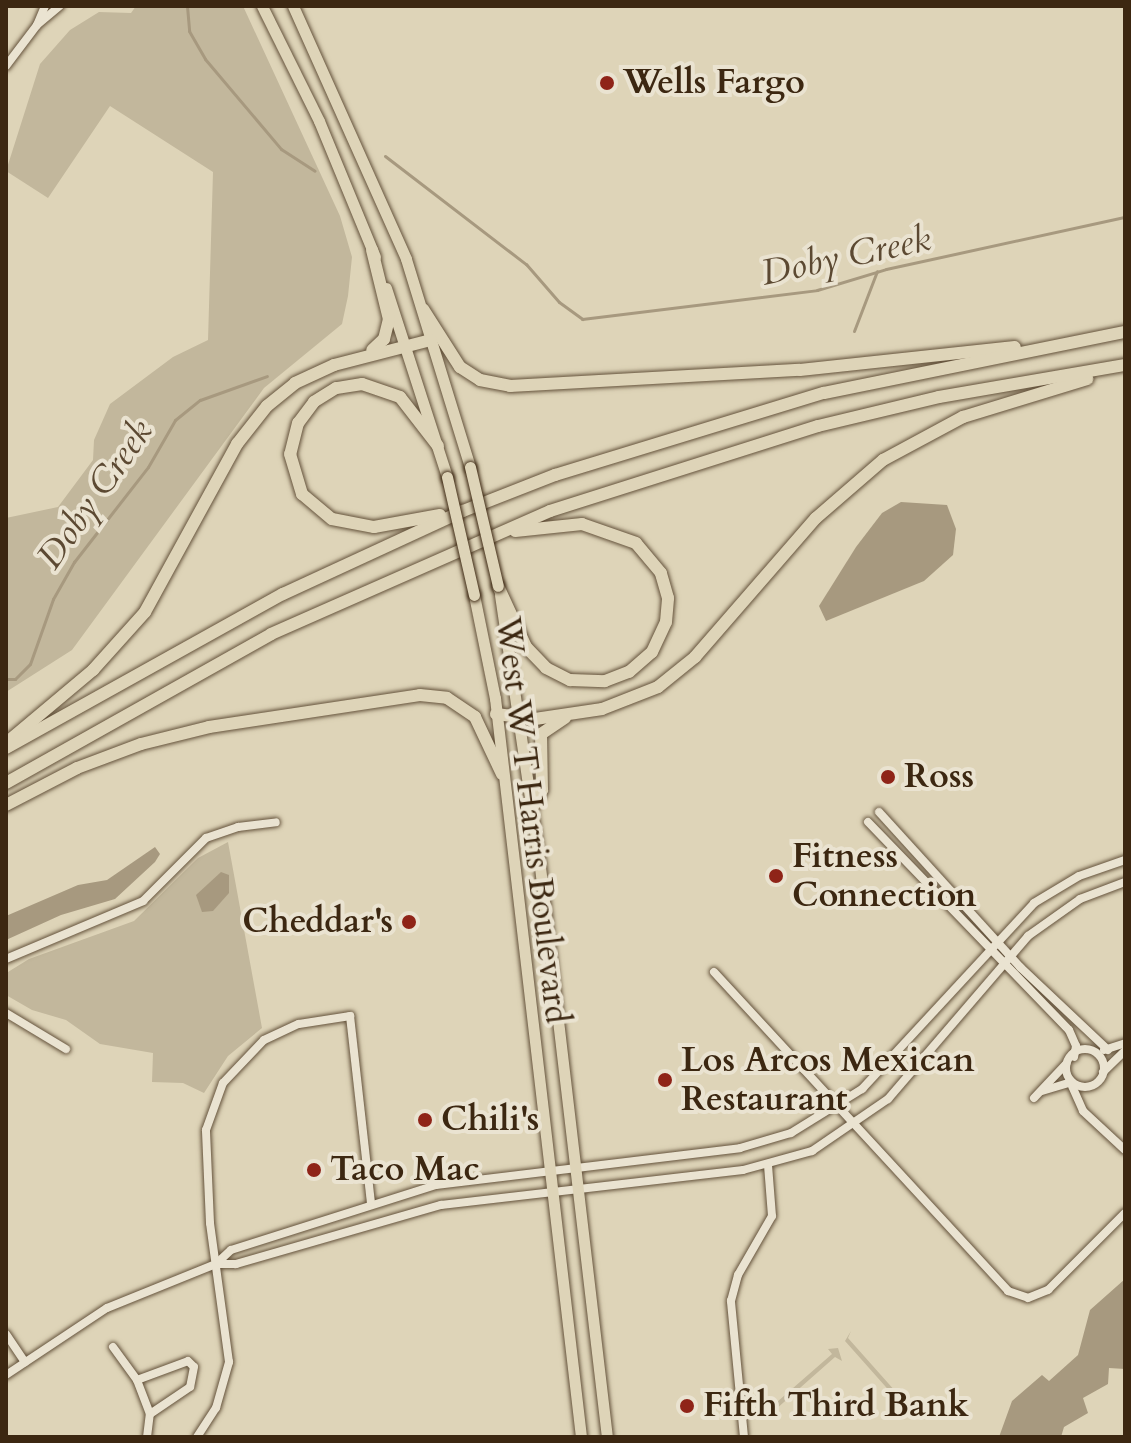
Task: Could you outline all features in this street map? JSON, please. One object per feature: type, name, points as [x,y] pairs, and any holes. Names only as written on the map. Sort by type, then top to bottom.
[{"type":"highway","points":[[369,353],[384,339],[389,319],[372,250]]},
{"type":"highway","points":[[423,309],[460,367],[480,380],[510,386],[800,370],[1078,341]]},
{"type":"highway","points":[[6,745],[236,618],[463,511],[621,452],[766,408],[1125,332]]},
{"type":"highway","points":[[6,745],[93,670],[145,612],[237,444],[267,406],[313,373],[369,353],[431,340]]},
{"type":"highway","points":[[6,783],[271,634],[496,534],[599,493],[818,426],[939,397],[1125,367]]},
{"type":"highway","points":[[531,810],[542,790],[541,734],[553,722],[622,703],[676,673],[816,518],[902,448],[995,406],[1125,367]]},
{"type":"highway","points":[[438,446],[400,397],[376,386],[350,385],[324,395],[304,413],[291,443],[291,467],[310,503],[346,523],[385,526],[463,511]]},
{"type":"highway","points":[[496,534],[582,524],[625,537],[655,562],[666,586],[668,610],[662,633],[645,660],[617,678],[582,682],[558,675],[535,659],[498,586]]},
{"type":"highway","points":[[6,805],[77,768],[141,744],[223,725],[420,695],[447,698],[475,717],[502,774]]},
{"type":"highway","points":[[496,714],[520,718],[579,713]]},
{"type":"main road","name":"West W T Harris Boulevard","points":[[262,6],[319,121],[372,250],[406,344],[447,477],[474,595],[496,714],[581,1437]]},
{"type":"main road","name":"West W T Harris Boulevard","points":[[293,6],[362,151],[423,309],[470,467],[498,586],[520,718],[607,1437]]},
{"type":"street","points":[[37,25],[45,6]]},
{"type":"street","points":[[6,66],[37,25],[60,6]]},
{"type":"street","points":[[879,812],[1010,956],[1108,1050]]},
{"type":"street","points":[[6,959],[143,901],[206,838],[238,827],[276,822]]},
{"type":"street","points":[[868,822],[1002,965],[1069,1030],[1076,1046],[1071,1060],[1070,1084],[1074,1098],[1125,1150]]},
{"type":"street","points":[[216,1264],[231,1250],[436,1185],[547,1168],[740,1148],[791,1133],[842,1107],[886,1065],[987,949],[1048,893],[1125,860]]},
{"type":"street","points":[[6,1375],[132,1295],[216,1264],[236,1264],[441,1205],[768,1165],[812,1151],[857,1124],[888,1099],[1010,956],[1062,909],[1125,882]]},
{"type":"street","points":[[714,972],[842,1107],[1000,1283],[1017,1296],[1038,1296],[1125,1213]]},
{"type":"street","points":[[6,1013],[66,1049]]},
{"type":"street","points":[[197,1437],[216,1408],[229,1362],[205,1148],[209,1118],[223,1083],[247,1053],[278,1033],[350,1016],[371,1204]]},
{"type":"street","points":[[1034,1098],[1071,1060],[1095,1049],[1108,1050],[1125,1043]]},
{"type":"street","points":[[1095,1049],[1104,1057],[1103,1072]]},
{"type":"street","points":[[1092,1118],[1084,1102],[1090,1084],[1125,1051]]},
{"type":"street","points":[[1041,1091],[1070,1084],[1090,1084]]},
{"type":"street","points":[[744,1437],[731,1301],[738,1275],[772,1216],[768,1165]]},
{"type":"street","points":[[6,1334],[25,1362]]},
{"type":"street","points":[[113,1347],[137,1380],[150,1414],[147,1437]]},
{"type":"street","points":[[137,1380],[181,1360],[194,1367],[190,1387],[182,1396],[150,1414]]},
{"type":"shaded area","points":[[136,6],[243,6],[340,216],[352,257],[348,296],[342,324],[264,388],[72,650],[6,692],[6,518],[58,507],[93,460],[94,440],[110,404],[173,357],[208,340],[213,172],[110,106],[48,198],[6,171],[40,64],[70,30],[99,12],[131,13]]},
{"type":"shaded area","points":[[901,502],[947,505],[956,529],[953,555],[924,581],[826,621],[819,606],[856,547],[882,513]]},
{"type":"shaded area","points":[[228,842],[262,1028],[228,1056],[204,1093],[183,1083],[152,1082],[153,1053],[100,1044],[66,1020],[32,1010],[6,995],[8,972],[29,959],[134,921],[198,858]]},
{"type":"shaded area","points":[[155,847],[160,854],[155,862],[115,899],[61,915],[6,940],[6,916],[78,885],[107,880]]},
{"type":"shaded area","points":[[221,872],[229,875],[229,893],[213,911],[202,912],[196,895]]},
{"type":"shaded area","points":[[1125,1279],[1125,1369],[1109,1368],[1108,1384],[1083,1398],[1088,1413],[1064,1427],[1061,1437],[999,1437],[1012,1401],[1042,1375],[1049,1381],[1078,1355],[1090,1310]]},
{"type":"shaded area","points":[[851,1331],[848,1338],[896,1392],[901,1388],[905,1393],[893,1395],[845,1341]]},
{"type":"shaded area","points":[[838,1348],[842,1361],[835,1357],[775,1410],[779,1416],[772,1419],[770,1400],[777,1402],[832,1354],[828,1349]]},
{"type":"waterway","points":[[187,6],[189,31],[205,59],[281,149],[315,171]]},
{"type":"waterway","name":"Doby Creek","points":[[385,156],[526,264],[559,302],[582,319],[817,290],[886,269],[1125,217]]},
{"type":"waterway","points":[[854,331],[877,271]]},
{"type":"waterway","name":"Doby Creek","points":[[6,679],[15,679],[30,664],[53,599],[74,562],[148,467],[175,420],[200,400],[267,376]]},
{"type":"place","name":"Wells Fargo","points":[[607,83]]},
{"type":"place","name":"Ross","points":[[888,777]]},
{"type":"place","name":"Fitness Connection","points":[[776,876]]},
{"type":"place","name":"Cheddar's","points":[[409,922]]},
{"type":"place","name":"Los Arcos Mexican Restaurant","points":[[665,1080]]},
{"type":"place","name":"Chili's","points":[[425,1120]]},
{"type":"place","name":"Taco Mac","points":[[314,1170]]},
{"type":"place","name":"Fifth Third Bank","points":[[687,1406]]}]
